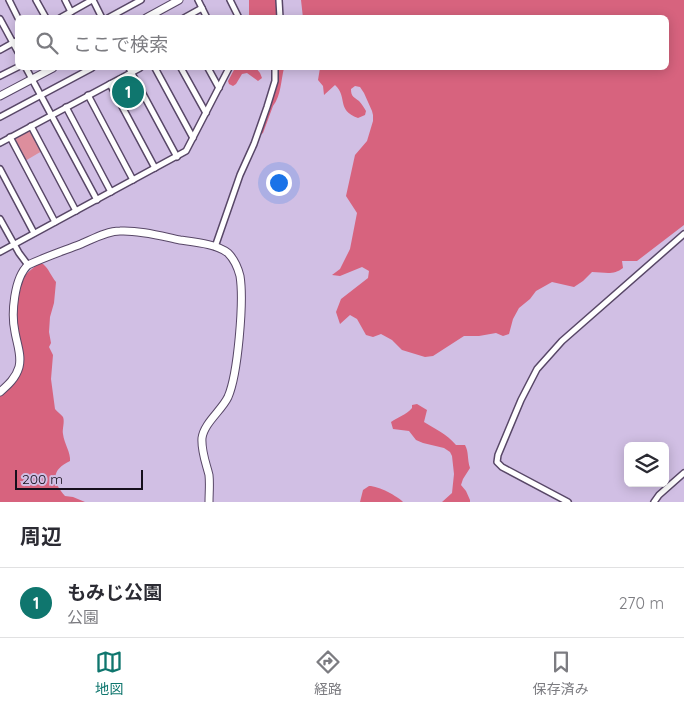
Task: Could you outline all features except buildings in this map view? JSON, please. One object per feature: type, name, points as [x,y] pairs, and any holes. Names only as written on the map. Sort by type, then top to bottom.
[{"type":"street","points":[[9,0],[16,15]]},
{"type":"street","points":[[36,0],[44,15]]},
{"type":"street","points":[[65,0],[71,12]]},
{"type":"street","points":[[66,15],[93,0],[100,15]]},
{"type":"street","points":[[114,15],[141,0]]},
{"type":"street","points":[[152,15],[179,0]]},
{"type":"street","points":[[198,0],[206,15]]},
{"type":"street","points":[[230,0],[238,15]]},
{"type":"street","points":[[279,0],[280,15]]},
{"type":"street","points":[[189,15],[202,8]]},
{"type":"street","points":[[0,19],[15,42],[0,50]]},
{"type":"street","points":[[0,76],[15,68]]},
{"type":"street","points":[[27,70],[97,200]]},
{"type":"street","points":[[0,96],[50,70]]},
{"type":"street","points":[[0,117],[88,70]]},
{"type":"street","points":[[0,143],[110,84],[130,70],[177,157]]},
{"type":"street","points":[[156,70],[193,138]]},
{"type":"street","points":[[182,70],[206,113]]},
{"type":"street","points":[[209,70],[219,88]]},
{"type":"street","points":[[0,252],[186,151],[229,70]]},
{"type":"street","points":[[215,247],[240,175],[254,144],[267,107],[275,81],[275,70]]},
{"type":"street","points":[[110,84],[155,168]]},
{"type":"street","points":[[88,95],[133,180]]},
{"type":"street","points":[[66,107],[112,192]]},
{"type":"street","points":[[31,126],[76,211]]},
{"type":"street","points":[[10,137],[55,222]]},
{"type":"street","points":[[0,169],[34,233]]},
{"type":"street","points":[[0,219],[18,253],[28,265]]},
{"type":"street","points":[[0,392],[12,381],[19,366],[20,354],[14,331],[13,315],[18,283],[28,265],[104,235],[119,231],[136,232],[215,247],[229,254],[236,264],[240,277],[241,311],[232,386],[224,405],[208,425],[202,437],[202,449],[209,478],[209,502]]},
{"type":"street","points":[[568,502],[502,467],[497,462],[498,455],[521,400],[537,370],[562,341],[684,234]]},
{"type":"street","points":[[654,502],[684,473]]},
{"type":"shaded area","points":[[249,0],[280,0],[276,15],[249,15]]},
{"type":"shaded area","points":[[301,0],[684,0],[684,225],[637,261],[622,261],[623,268],[616,272],[592,272],[574,287],[552,282],[536,291],[519,308],[513,319],[509,334],[503,336],[496,333],[464,336],[433,356],[425,357],[402,350],[392,340],[381,334],[373,337],[366,335],[357,319],[350,315],[340,324],[336,312],[341,299],[368,278],[369,271],[362,267],[340,276],[332,275],[340,269],[350,249],[357,213],[346,196],[355,155],[367,141],[373,115],[360,87],[355,86],[351,89],[352,95],[366,111],[365,115],[358,118],[351,115],[344,107],[341,94],[335,85],[324,95],[323,86],[318,80],[320,70],[669,70],[669,15],[303,15]]},
{"type":"shaded area","points":[[234,70],[258,70],[262,78],[258,81],[247,73],[242,74],[233,86],[228,81]]},
{"type":"shaded area","points":[[279,70],[284,70],[276,102],[263,133],[259,136],[277,81]]},
{"type":"shaded area","points":[[131,76],[142,97],[124,107],[113,86]]},
{"type":"shaded area","points":[[30,129],[42,151],[25,161],[13,138]]},
{"type":"shaded area","points":[[39,263],[45,266],[56,282],[49,332],[51,343],[49,347],[53,355],[51,379],[55,409],[63,417],[63,434],[70,458],[70,461],[59,468],[56,481],[65,496],[85,502],[0,502],[0,396],[18,376],[16,324],[18,299],[26,274]]},
{"type":"shaded area","points":[[417,404],[427,410],[424,422],[445,435],[456,445],[465,445],[470,468],[461,485],[466,491],[470,502],[442,502],[452,493],[454,474],[450,452],[444,448],[416,440],[409,431],[393,429],[391,422],[412,408],[412,405]]},
{"type":"shaded area","points":[[369,486],[388,492],[403,502],[360,502],[363,490]]},
{"type":"place","name":"もみじ公園","points":[[128,92]]}]
